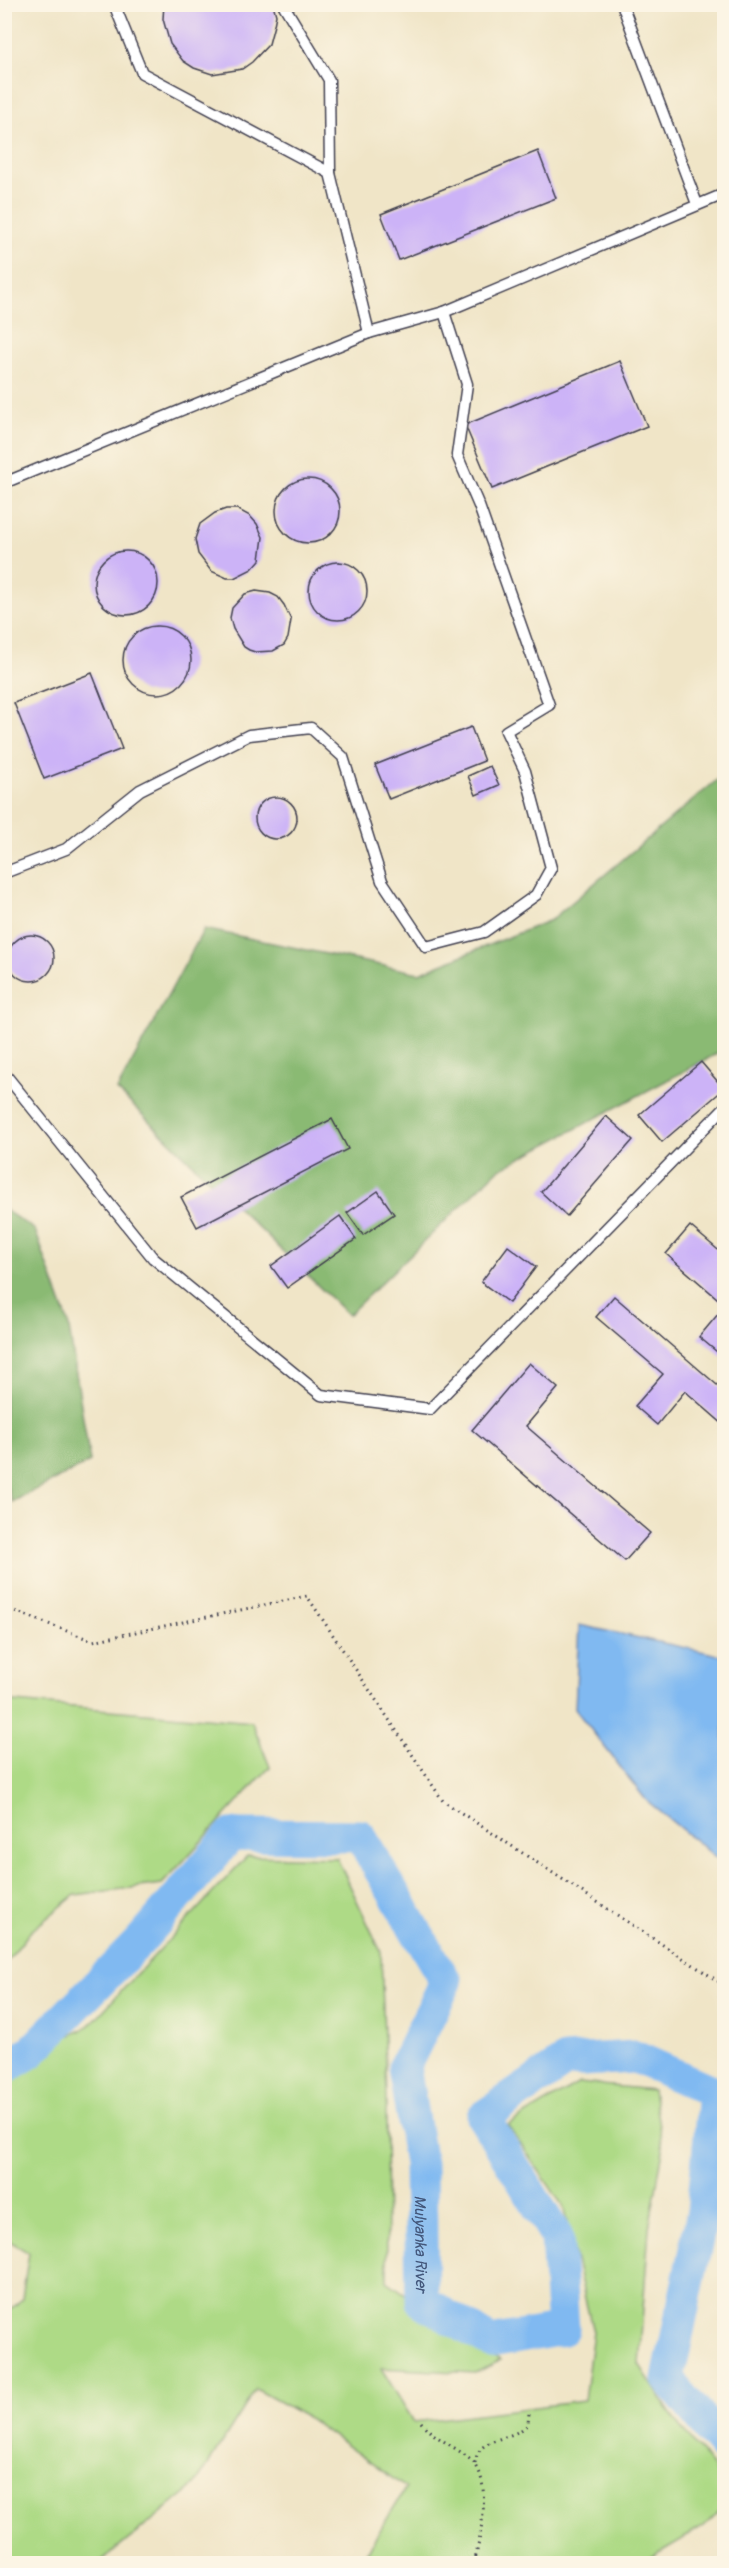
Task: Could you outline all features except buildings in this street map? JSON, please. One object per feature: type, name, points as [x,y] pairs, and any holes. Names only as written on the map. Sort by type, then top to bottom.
[{"type":"lane","points":[[114,4],[142,73],[330,172]]},
{"type":"lane","points":[[283,4],[329,80],[330,172],[369,333]]},
{"type":"lane","points":[[622,4],[698,204]]},
{"type":"lane","points":[[4,483],[369,333],[444,312],[724,194]]},
{"type":"lane","points":[[4,873],[66,849],[140,790],[249,735],[311,728],[343,757],[382,881],[426,947],[484,932],[536,895],[551,868],[525,771],[506,731],[549,705],[478,506],[457,455],[467,384],[444,312]]},
{"type":"lane","points":[[4,1073],[153,1258],[321,1395],[430,1409],[724,1108]]},
{"type":"path","points":[[4,1607],[93,1641],[307,1596],[443,1801],[724,1985]]},
{"type":"path","points":[[474,2564],[480,2537],[484,2490],[475,2465],[476,2453],[485,2444],[521,2432],[528,2424],[529,2413]]},
{"type":"path","points":[[421,2421],[427,2430],[475,2465]]},
{"type":"green space","points":[[724,774],[724,1050],[498,1170],[348,1315],[117,1090],[204,929],[419,973],[551,920]]},
{"type":"green space","points":[[5,1210],[35,1230],[68,1322],[90,1462],[12,1502],[4,1478]]},
{"type":"green space","points":[[4,1703],[252,1722],[270,1767],[162,1884],[75,1895],[30,1932],[5,1964]]},
{"type":"green space","points":[[247,1856],[337,1858],[381,1952],[386,2095],[387,2281],[500,2361],[475,2373],[381,2368],[414,2422],[584,2401],[593,2332],[563,2206],[508,2125],[579,2083],[653,2090],[663,2150],[649,2228],[639,2364],[671,2414],[724,2481],[724,2507],[703,2527],[642,2563],[360,2563],[406,2488],[305,2416],[256,2389],[195,2485],[100,2563],[5,2563],[5,2315],[22,2299],[29,2253],[5,2238],[5,2068],[89,2026]]},
{"type":"water","points":[[579,1625],[724,1656],[724,1864],[646,1800],[575,1709]]},
{"type":"waterway","name":"Mulyanka River","points":[[4,2068],[31,2052],[139,1942],[231,1835],[360,1836],[446,1982],[404,2067],[420,2164],[422,2301],[491,2342],[563,2329],[557,2237],[483,2117],[565,2061],[635,2057],[714,2092],[703,2211],[668,2379],[724,2446]]}]
